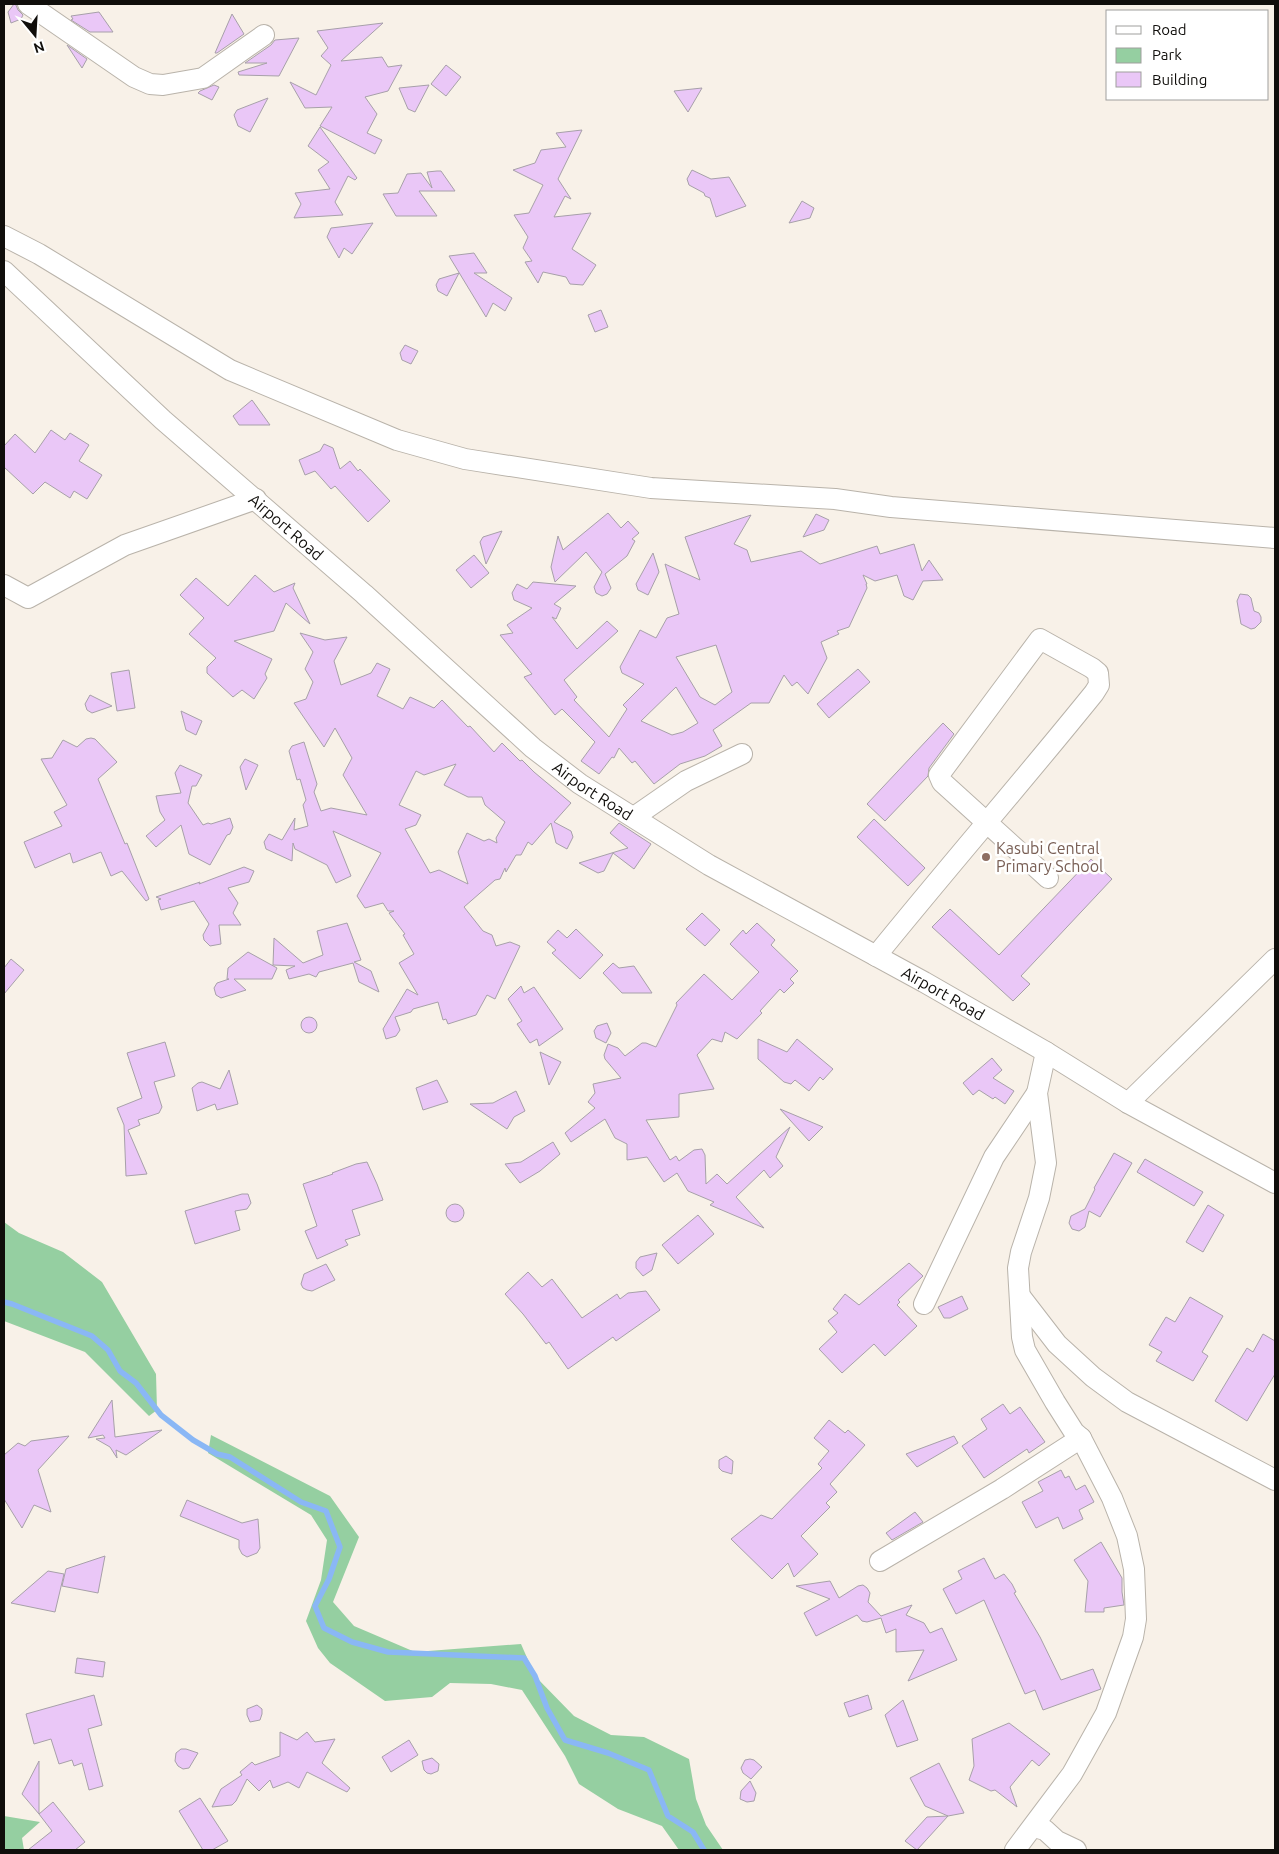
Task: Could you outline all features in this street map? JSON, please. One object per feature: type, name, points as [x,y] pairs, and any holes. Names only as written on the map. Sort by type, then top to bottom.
[{"type":"street","points":[[28,4],[134,77],[150,84],[163,85],[203,78],[264,35]]},
{"type":"street","points":[[4,236],[39,254],[230,370],[397,440],[465,459],[651,488],[835,499],[891,507],[1275,538]]},
{"type":"street","name":"Airport Road","points":[[4,270],[163,420],[256,499],[533,748],[580,784],[709,865],[876,956],[1046,1052],[1128,1103],[1275,1183]]},
{"type":"street","points":[[4,585],[28,598],[125,545],[256,499]]},
{"type":"street","points":[[876,956],[987,822],[1026,777],[1099,685],[1098,673],[1092,668],[1040,639],[939,774],[942,782],[987,822],[1048,878]]},
{"type":"street","points":[[634,817],[686,781],[742,754]]},
{"type":"street","points":[[1128,1103],[1275,959]]},
{"type":"street","points":[[1015,1850],[1072,1774],[1106,1713],[1133,1637],[1136,1619],[1134,1569],[1127,1536],[1112,1498],[1081,1438],[1074,1432],[1025,1350],[1022,1337],[1018,1268],[1021,1252],[1039,1198],[1046,1163],[1037,1093],[1046,1052]]},
{"type":"street","points":[[924,1304],[994,1157],[1037,1093]]},
{"type":"street","points":[[1020,1296],[1057,1344],[1093,1377],[1127,1402],[1275,1480]]},
{"type":"street","points":[[880,1561],[1002,1490],[1081,1438]]},
{"type":"street","points":[[1034,1827],[1045,1830],[1057,1841],[1076,1850]]},
{"type":"green space","points":[[4,1222],[19,1233],[63,1252],[102,1282],[156,1374],[157,1410],[149,1416],[85,1352],[4,1321]]},
{"type":"green space","points":[[211,1435],[330,1496],[359,1537],[333,1602],[354,1626],[415,1652],[521,1644],[535,1676],[574,1716],[611,1735],[644,1737],[689,1759],[696,1799],[706,1825],[723,1850],[679,1850],[662,1826],[618,1809],[579,1784],[565,1756],[522,1690],[491,1684],[450,1683],[432,1697],[385,1701],[330,1663],[318,1648],[306,1621],[321,1580],[327,1540],[311,1515],[208,1453]]},
{"type":"green space","points":[[4,1816],[40,1822],[22,1838],[24,1850],[4,1850]]},
{"type":"building","points":[[14,4],[23,15],[21,19],[11,23],[8,12]]},
{"type":"building","points":[[99,12],[113,32],[90,32],[71,20],[73,19],[71,16]]},
{"type":"building","points":[[232,14],[244,34],[215,53]]},
{"type":"building","points":[[383,23],[341,61],[382,57],[388,67],[402,65],[388,91],[365,97],[377,114],[367,133],[382,140],[375,154],[320,126],[332,107],[305,108],[290,82],[316,95],[331,65],[321,56],[328,48],[317,31]]},
{"type":"building","points":[[299,38],[279,76],[239,75],[238,72],[267,63],[245,63],[271,45],[275,40]]},
{"type":"building","points":[[67,45],[87,59],[82,68]]},
{"type":"building","points":[[446,65],[461,77],[446,96],[431,84]]},
{"type":"building","points":[[214,85],[219,87],[212,100],[198,93],[200,91]]},
{"type":"building","points":[[429,85],[415,112],[408,109],[399,88]]},
{"type":"building","points":[[702,88],[688,112],[674,91]]},
{"type":"building","points":[[268,98],[250,132],[238,126],[234,115],[237,110]]},
{"type":"building","points":[[320,127],[357,178],[355,180],[348,176],[335,202],[343,215],[294,218],[301,204],[295,193],[330,189],[318,170],[329,162],[308,146]]},
{"type":"building","points":[[582,130],[558,179],[571,199],[565,196],[554,217],[591,213],[572,249],[596,265],[583,285],[570,284],[566,277],[543,272],[538,283],[525,262],[532,261],[523,248],[528,237],[514,215],[529,213],[543,185],[513,170],[535,163],[541,150],[566,147],[556,133]]},
{"type":"building","points":[[692,170],[711,179],[729,177],[746,206],[716,217],[710,198],[689,185],[687,179]]},
{"type":"building","points":[[441,171],[455,191],[419,191],[437,216],[396,216],[383,194],[398,193],[407,174],[421,173],[432,188],[427,172]]},
{"type":"building","points":[[802,201],[814,208],[810,218],[789,223]]},
{"type":"building","points":[[373,223],[352,254],[344,248],[339,258],[327,237],[331,228]]},
{"type":"building","points":[[474,253],[487,273],[474,273],[512,298],[505,311],[493,303],[486,317],[449,256]]},
{"type":"building","points":[[459,273],[447,296],[438,291],[436,285],[439,279]]},
{"type":"building","points":[[601,310],[608,327],[595,332],[588,315]]},
{"type":"building","points":[[405,345],[418,351],[411,364],[402,360],[400,353]]},
{"type":"building","points":[[252,400],[270,425],[239,425],[233,416]]},
{"type":"building","points":[[51,430],[65,440],[70,433],[89,445],[79,461],[102,475],[87,499],[74,491],[70,498],[45,482],[33,494],[4,467],[4,446],[15,434],[35,453]]},
{"type":"building","points":[[324,444],[333,448],[340,469],[350,461],[390,501],[368,522],[335,486],[331,489],[315,471],[305,475],[299,460],[320,451]]},
{"type":"building","points":[[608,513],[621,528],[628,521],[639,533],[632,539],[635,541],[627,556],[605,574],[611,588],[607,594],[602,596],[596,593],[594,587],[602,572],[586,552],[555,582],[551,567],[558,536],[563,550]]},
{"type":"building","points":[[816,514],[829,520],[824,530],[803,537]]},
{"type":"building","points":[[751,515],[734,544],[747,550],[751,562],[801,551],[820,564],[877,546],[880,554],[914,544],[922,571],[929,560],[943,580],[923,581],[913,600],[904,596],[897,575],[875,581],[863,575],[867,588],[849,627],[837,631],[839,634],[821,642],[827,658],[808,694],[797,682],[792,686],[784,675],[769,703],[751,703],[713,730],[722,746],[705,756],[680,764],[654,784],[635,761],[632,763],[619,748],[614,758],[612,757],[599,774],[581,761],[595,742],[562,709],[555,715],[524,677],[532,674],[500,635],[513,633],[507,625],[532,608],[514,600],[512,593],[517,584],[527,589],[533,582],[576,586],[554,604],[561,608],[556,619],[552,617],[577,649],[607,621],[618,631],[564,680],[577,697],[574,700],[609,737],[627,709],[623,705],[644,684],[622,673],[620,667],[640,630],[656,638],[667,618],[679,614],[665,564],[700,580],[685,537]],"holes":[[[716,645],[732,692],[715,705],[700,697],[676,657]],[[676,687],[698,723],[683,732],[672,735],[641,721]]]},
{"type":"building","points":[[502,531],[486,564],[480,542],[483,537]]},
{"type":"building","points":[[653,553],[659,572],[648,595],[638,590],[636,584]]},
{"type":"building","points":[[474,555],[489,573],[471,588],[456,570]]},
{"type":"building","points":[[255,575],[274,592],[295,583],[293,588],[310,624],[286,603],[274,631],[234,641],[272,659],[265,674],[267,678],[254,699],[242,690],[233,697],[207,673],[207,667],[216,658],[189,634],[204,618],[180,595],[196,578],[228,606]]},
{"type":"building","points":[[1240,594],[1248,595],[1251,598],[1254,611],[1259,613],[1261,617],[1261,622],[1255,628],[1251,629],[1241,624],[1237,601]]},
{"type":"building","points":[[300,633],[325,640],[347,637],[334,661],[341,685],[371,673],[377,663],[390,669],[377,696],[403,709],[410,697],[434,708],[442,700],[494,752],[502,743],[520,761],[522,760],[571,803],[554,822],[571,831],[573,837],[567,849],[556,843],[551,823],[532,845],[528,842],[521,855],[516,855],[506,872],[505,868],[500,879],[495,880],[464,907],[483,931],[492,935],[496,946],[510,942],[520,946],[495,999],[487,995],[476,1015],[448,1024],[446,1019],[443,1020],[438,1002],[413,1009],[411,1012],[395,1017],[400,1030],[396,1036],[386,1039],[383,1029],[407,989],[418,995],[399,963],[414,954],[403,935],[405,934],[389,913],[394,911],[388,911],[383,903],[365,908],[357,896],[381,853],[333,831],[351,876],[336,883],[327,865],[295,849],[293,843],[292,861],[266,849],[264,842],[269,834],[282,840],[295,818],[294,830],[308,826],[303,805],[306,800],[300,779],[297,780],[289,751],[292,746],[304,742],[317,784],[314,792],[321,811],[331,808],[367,815],[343,775],[352,758],[335,728],[324,747],[294,703],[306,699],[313,682],[305,669],[313,652]],"holes":[[[456,764],[444,785],[468,797],[482,797],[485,805],[505,822],[496,838],[497,843],[489,839],[484,841],[467,833],[458,852],[468,884],[439,870],[430,873],[405,829],[416,825],[421,815],[399,805],[416,771],[424,775]]]},
{"type":"building","points":[[858,669],[870,682],[829,718],[817,704]]},
{"type":"building","points":[[129,670],[135,708],[117,711],[111,673]]},
{"type":"building","points":[[90,695],[112,706],[92,713],[87,710],[85,704]]},
{"type":"building","points":[[181,711],[202,721],[196,735],[186,730]]},
{"type":"building","points":[[943,723],[954,734],[929,768],[928,776],[885,821],[867,804]]},
{"type":"building","points":[[86,739],[95,739],[117,762],[98,779],[125,844],[127,843],[149,899],[146,901],[122,871],[111,876],[101,852],[73,863],[70,853],[35,868],[24,842],[62,826],[54,812],[67,805],[41,759],[52,758],[63,740],[77,747]]},
{"type":"building","points":[[245,759],[258,765],[246,790],[240,767]]},
{"type":"building","points":[[180,765],[202,775],[196,786],[192,786],[188,803],[203,825],[230,818],[233,827],[210,865],[189,854],[181,825],[156,847],[146,836],[165,820],[160,812],[156,796],[181,793],[175,773]]},
{"type":"building","points":[[874,819],[925,868],[908,886],[857,837]]},
{"type":"building","points":[[619,823],[651,844],[634,869],[613,853],[604,871],[598,873],[579,863],[628,848],[610,833]]},
{"type":"building","points":[[1091,859],[1112,879],[1021,976],[1030,984],[1013,1001],[932,927],[950,909],[999,955]]},
{"type":"building","points":[[244,867],[254,871],[249,882],[228,888],[238,903],[233,913],[241,925],[219,925],[221,944],[210,946],[204,940],[203,935],[209,924],[194,901],[161,910],[158,900],[161,899],[156,897],[200,882],[199,884]]},
{"type":"building","points":[[702,913],[720,930],[705,946],[686,929]]},
{"type":"building","points":[[347,923],[361,960],[354,962],[371,971],[379,992],[359,982],[353,963],[319,972],[316,977],[309,974],[289,979],[286,970],[295,966],[273,965],[274,938],[303,963],[323,955],[317,931]]},
{"type":"building","points":[[757,923],[775,940],[771,945],[798,971],[790,979],[794,983],[784,993],[780,989],[760,1011],[762,1013],[737,1039],[725,1032],[722,1042],[712,1039],[697,1055],[714,1089],[679,1094],[679,1117],[646,1120],[670,1160],[676,1156],[679,1161],[694,1150],[702,1149],[705,1155],[706,1184],[717,1174],[727,1184],[790,1127],[776,1157],[783,1166],[770,1178],[764,1170],[736,1197],[764,1228],[710,1205],[714,1202],[688,1191],[677,1173],[664,1182],[647,1157],[627,1160],[627,1144],[615,1138],[605,1119],[571,1142],[565,1133],[595,1108],[588,1102],[595,1093],[593,1084],[621,1078],[605,1059],[604,1055],[608,1044],[618,1048],[625,1056],[642,1043],[656,1047],[677,1005],[676,1003],[704,974],[732,1000],[759,972],[730,944],[743,930],[746,934]]},
{"type":"building","points":[[576,929],[603,955],[580,979],[552,953],[556,950],[547,942],[558,930],[567,938]]},
{"type":"building","points":[[248,952],[277,968],[272,979],[234,979],[246,990],[221,998],[216,995],[214,988],[217,983],[229,979],[227,979],[228,968]]},
{"type":"building","points":[[11,959],[24,970],[4,994],[4,968]]},
{"type":"building","points":[[613,963],[619,968],[634,966],[652,993],[622,993],[603,973]]},
{"type":"building","points":[[521,986],[524,993],[534,987],[563,1029],[539,1046],[537,1039],[530,1043],[517,1024],[522,1021],[508,999]]},
{"type":"building","points":[[306,1017],[312,1017],[317,1022],[315,1031],[306,1033],[301,1028],[301,1022]]},
{"type":"building","points":[[607,1023],[611,1033],[606,1043],[596,1038],[594,1031],[597,1026]]},
{"type":"building","points":[[758,1039],[787,1052],[797,1039],[833,1069],[823,1080],[820,1077],[809,1091],[795,1080],[791,1084],[784,1082],[758,1059]]},
{"type":"building","points":[[165,1042],[175,1076],[154,1082],[162,1107],[159,1113],[138,1120],[140,1125],[128,1130],[147,1174],[126,1176],[124,1125],[117,1108],[142,1098],[127,1053]]},
{"type":"building","points":[[540,1052],[561,1062],[549,1085]]},
{"type":"building","points":[[992,1058],[1002,1070],[993,1078],[1014,1091],[1005,1104],[979,1090],[973,1095],[963,1083]]},
{"type":"building","points":[[229,1070],[238,1104],[217,1110],[215,1104],[197,1111],[192,1088],[202,1082],[220,1089]]},
{"type":"building","points":[[437,1080],[448,1102],[423,1110],[416,1088]]},
{"type":"building","points":[[516,1091],[525,1111],[514,1117],[507,1129],[470,1104],[493,1103]]},
{"type":"building","points":[[780,1109],[823,1127],[809,1141]]},
{"type":"building","points":[[553,1142],[560,1154],[540,1171],[520,1183],[505,1164],[521,1162]]},
{"type":"building","points":[[1114,1153],[1132,1163],[1100,1217],[1089,1211],[1085,1227],[1079,1231],[1072,1229],[1069,1223],[1071,1216],[1085,1209],[1094,1188]]},
{"type":"building","points":[[1145,1159],[1203,1192],[1194,1206],[1137,1172]]},
{"type":"building","points":[[367,1162],[383,1200],[352,1210],[360,1235],[345,1240],[348,1245],[317,1259],[305,1231],[317,1226],[303,1184],[356,1164]]},
{"type":"building","points":[[242,1194],[248,1194],[251,1203],[247,1209],[235,1211],[240,1230],[195,1244],[185,1211]]},
{"type":"building","points":[[455,1204],[461,1207],[464,1213],[461,1219],[455,1222],[449,1219],[446,1213],[449,1207]]},
{"type":"building","points":[[1208,1205],[1224,1215],[1203,1252],[1186,1242]]},
{"type":"building","points":[[698,1215],[714,1234],[678,1264],[662,1245]]},
{"type":"building","points":[[657,1253],[652,1270],[643,1276],[636,1268],[636,1262],[640,1257]]},
{"type":"building","points":[[909,1263],[923,1276],[898,1300],[900,1302],[897,1305],[917,1326],[885,1356],[874,1344],[842,1373],[819,1349],[837,1332],[828,1321],[838,1313],[833,1309],[845,1294],[859,1305]]},
{"type":"building","points":[[326,1264],[335,1280],[312,1291],[303,1288],[301,1284],[304,1274]]},
{"type":"building","points":[[528,1272],[542,1287],[552,1279],[582,1318],[617,1294],[620,1299],[628,1293],[646,1291],[660,1310],[616,1341],[613,1337],[568,1369],[549,1342],[546,1344],[505,1294]]},
{"type":"building","points":[[962,1296],[968,1309],[950,1318],[944,1318],[938,1307]]},
{"type":"building","points":[[1190,1297],[1223,1316],[1202,1352],[1208,1356],[1193,1381],[1156,1361],[1162,1352],[1149,1345],[1166,1317],[1175,1322]]},
{"type":"building","points":[[1263,1334],[1275,1341],[1275,1374],[1247,1421],[1215,1401],[1247,1348],[1253,1352]]},
{"type":"building","points":[[112,1400],[115,1437],[162,1430],[126,1455],[116,1450],[117,1458],[110,1447],[96,1439],[105,1438],[103,1435],[88,1438]]},
{"type":"building","points":[[1003,1404],[1010,1414],[1020,1407],[1045,1442],[1029,1453],[1027,1449],[984,1478],[962,1446],[987,1429],[981,1419]]},
{"type":"building","points":[[829,1420],[845,1433],[848,1430],[865,1445],[830,1484],[837,1492],[826,1503],[830,1507],[801,1536],[818,1554],[794,1577],[788,1563],[772,1579],[731,1539],[761,1515],[772,1519],[822,1468],[818,1464],[829,1451],[814,1438]]},
{"type":"building","points":[[69,1436],[38,1470],[51,1512],[34,1505],[22,1528],[4,1499],[4,1455],[18,1443],[25,1446],[31,1441]]},
{"type":"building","points":[[954,1436],[958,1443],[917,1467],[906,1454]]},
{"type":"building","points":[[726,1456],[733,1461],[732,1474],[719,1468],[719,1460]]},
{"type":"building","points":[[1061,1470],[1065,1478],[1069,1476],[1076,1490],[1085,1485],[1094,1502],[1079,1510],[1083,1519],[1063,1529],[1058,1517],[1036,1528],[1022,1502],[1043,1491],[1038,1482]]},
{"type":"building","points":[[187,1500],[242,1523],[258,1519],[260,1548],[257,1553],[247,1557],[242,1554],[239,1548],[239,1540],[180,1516]]},
{"type":"building","points":[[915,1512],[923,1522],[892,1540],[886,1533]]},
{"type":"building","points":[[1101,1542],[1122,1578],[1124,1605],[1104,1608],[1104,1612],[1085,1612],[1088,1581],[1074,1560]]},
{"type":"building","points":[[105,1556],[98,1593],[62,1586],[66,1569]]},
{"type":"building","points":[[984,1558],[995,1579],[1004,1574],[1012,1584],[1016,1592],[1014,1593],[1040,1637],[1061,1680],[1093,1669],[1101,1689],[1043,1710],[1035,1690],[1025,1694],[984,1600],[956,1614],[943,1589],[962,1579],[958,1571]]},
{"type":"building","points":[[48,1571],[64,1574],[55,1612],[11,1603]]},
{"type":"building","points":[[830,1581],[839,1598],[858,1586],[863,1585],[870,1593],[868,1602],[881,1616],[912,1605],[906,1615],[924,1623],[930,1633],[942,1628],[957,1660],[908,1681],[924,1650],[896,1652],[896,1629],[886,1633],[881,1618],[867,1622],[862,1621],[857,1615],[816,1636],[804,1613],[830,1599],[796,1586]]},
{"type":"building","points":[[77,1658],[105,1662],[103,1677],[75,1673]]},
{"type":"building","points":[[94,1695],[102,1725],[88,1729],[103,1786],[89,1790],[82,1763],[74,1766],[72,1760],[59,1764],[51,1739],[34,1744],[26,1714]]},
{"type":"building","points":[[868,1695],[872,1709],[849,1717],[844,1703]]},
{"type":"building","points":[[903,1700],[918,1740],[897,1747],[885,1715]]},
{"type":"building","points":[[257,1705],[262,1709],[260,1720],[250,1722],[247,1709]]},
{"type":"building","points":[[1009,1723],[1050,1754],[1039,1766],[1032,1760],[1010,1787],[1017,1807],[995,1790],[991,1791],[969,1780],[974,1766],[972,1739]]},
{"type":"building","points":[[280,1732],[297,1740],[307,1732],[315,1742],[335,1739],[322,1763],[350,1788],[347,1792],[307,1772],[299,1788],[288,1782],[273,1788],[270,1780],[259,1791],[247,1779],[232,1805],[212,1807],[221,1789],[242,1775],[240,1772],[252,1762],[255,1765],[280,1756]]},
{"type":"building","points":[[409,1740],[418,1755],[391,1772],[382,1757]]},
{"type":"building","points":[[181,1749],[198,1753],[189,1768],[183,1769],[175,1761],[176,1753]]},
{"type":"building","points":[[432,1758],[439,1764],[438,1771],[431,1774],[424,1770],[422,1761]]},
{"type":"building","points":[[750,1759],[762,1767],[751,1779],[743,1773],[741,1768],[745,1760]]},
{"type":"building","points":[[39,1761],[39,1814],[22,1794]]},
{"type":"building","points":[[939,1763],[964,1813],[948,1816],[925,1806],[910,1778]]},
{"type":"building","points":[[750,1781],[756,1793],[754,1801],[747,1802],[740,1799],[741,1791]]},
{"type":"building","points":[[200,1798],[228,1841],[212,1850],[203,1850],[179,1811]]},
{"type":"building","points":[[53,1802],[85,1842],[75,1850],[28,1850],[52,1831],[39,1814]]},
{"type":"building","points":[[948,1816],[917,1850],[905,1841],[927,1817]]},
{"type":"waterway","points":[[4,1302],[92,1336],[108,1350],[120,1371],[136,1383],[161,1415],[193,1440],[217,1454],[230,1457],[301,1502],[326,1511],[340,1547],[329,1579],[315,1606],[324,1628],[352,1642],[388,1652],[524,1658],[535,1676],[547,1708],[565,1740],[608,1753],[649,1770],[668,1816],[693,1832],[704,1850]]},
{"type":"place","name":"Kasubi Central Primary School","points":[[986,857]]}]
